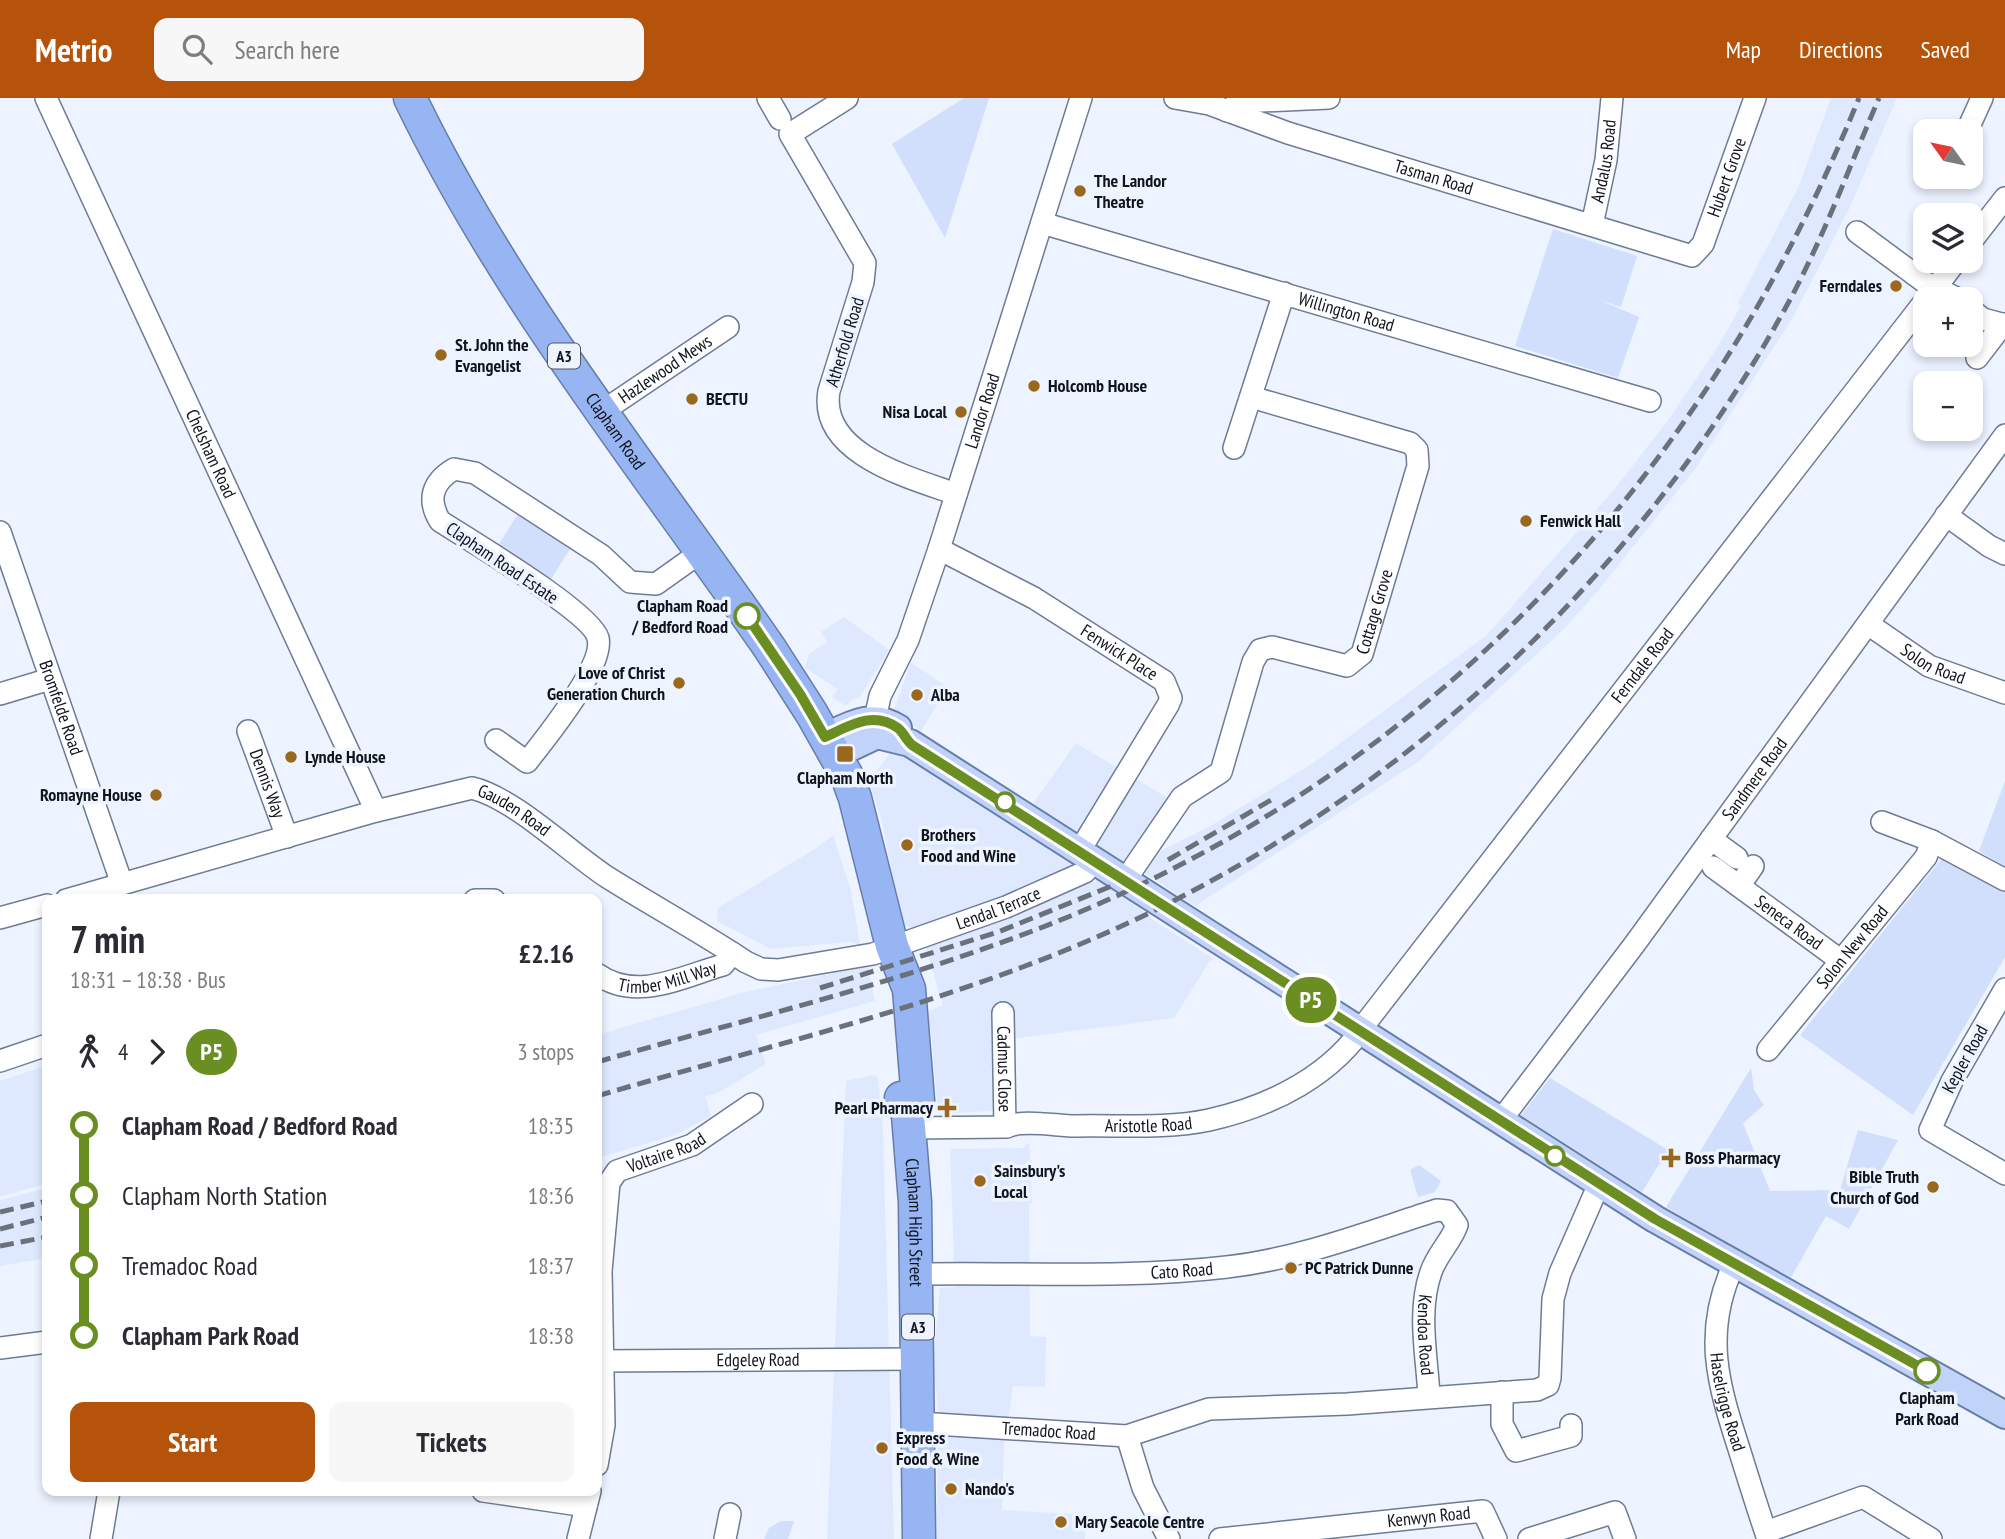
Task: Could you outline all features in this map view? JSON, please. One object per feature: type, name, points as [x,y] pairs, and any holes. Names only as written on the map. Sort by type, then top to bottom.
[{"type":"highway","name":"Clapham Road","points":[[410,98],[449,175],[499,259],[800,694],[830,746]]},
{"type":"highway","name":"Clapham High Street","points":[[830,746],[855,798],[892,946],[890,961],[895,1042],[902,1104],[909,1122],[918,1274],[919,1539]]},
{"type":"main road","points":[[830,746],[854,723],[875,719],[885,720],[899,729],[910,743]]},
{"type":"main road","points":[[830,746],[877,735],[910,743],[1361,1032],[1512,1104],[1599,1184],[1734,1264],[2005,1415]]},
{"type":"street","name":"Chelsham Road","points":[[46,98],[376,811]]},
{"type":"street","name":"Atherfold Road","points":[[768,98],[865,263],[863,282],[829,391],[827,409],[844,439],[869,460],[956,494]]},
{"type":"street","points":[[785,126],[847,98]]},
{"type":"street","name":"Landor Road","points":[[875,719],[880,696],[908,640],[939,549],[1082,98]]},
{"type":"street","name":"Tasman Road","points":[[1175,98],[1227,111],[1288,133],[1695,255]]},
{"type":"street","points":[[1227,111],[1240,102],[1329,98]]},
{"type":"street","name":"Andalus Road","points":[[1592,225],[1606,160],[1612,98]]},
{"type":"street","name":"Hubert Grove","points":[[1695,255],[1703,244],[1755,98]]},
{"type":"street","points":[[1972,119],[1982,98]]},
{"type":"street","points":[[1288,133],[1296,100]]},
{"type":"street","points":[[1983,226],[2005,198]]},
{"type":"street","name":"Willington Road","points":[[1042,223],[1650,401]]},
{"type":"street","points":[[1857,232],[1919,287]]},
{"type":"street","name":"Ferndale Road","points":[[1936,287],[1947,273]]},
{"type":"street","points":[[1234,448],[1284,293]]},
{"type":"street","name":"Ferndale Road","points":[[1361,1032],[1913,317]]},
{"type":"street","points":[[1977,358],[2004,324],[1983,319]]},
{"type":"street","name":"Hazlewood Mews","points":[[603,411],[729,327]]},
{"type":"street","name":"Cottage Grove","points":[[1126,879],[1188,790],[1221,772],[1253,662],[1260,650],[1272,646],[1347,666],[1362,654],[1418,466],[1418,450],[1410,443],[1251,397]]},
{"type":"street","name":"Sandmere Road","points":[[1512,1104],[1710,839],[2005,435]]},
{"type":"street","name":"Clapham Road Estate","points":[[496,740],[527,762],[582,688],[598,647],[598,638],[577,613],[440,521],[432,509],[432,493],[442,477],[454,470],[475,473],[601,555],[630,582],[656,584],[702,552]]},
{"type":"street","points":[[1946,515],[2005,554]]},
{"type":"street","name":"Bromfelde Road","points":[[0,532],[122,884]]},
{"type":"street","name":"Fenwick Place","points":[[939,549],[1034,598],[1164,681],[1168,687],[1168,705],[1088,855]]},
{"type":"street","name":"Solon Road","points":[[1868,624],[1929,666],[2005,693]]},
{"type":"street","points":[[0,694],[50,679]]},
{"type":"street","name":"Dennis Way","points":[[248,731],[286,837]]},
{"type":"street","name":"Gauden Road","points":[[87,894],[464,788],[486,791],[606,876],[753,966],[769,970],[866,955],[892,946]]},
{"type":"street","points":[[1882,822],[1932,841],[2005,880]]},
{"type":"street","name":"Seneca Road","points":[[1710,839],[1745,862],[1739,886]]},
{"type":"street","name":"Solon New Road","points":[[1768,1050],[1926,857],[1932,841]]},
{"type":"street","name":"Lendal Terrace","points":[[892,946],[1006,907],[1085,872],[1088,855]]},
{"type":"street","name":"Seneca Road","points":[[1713,867],[1840,960]]},
{"type":"street","points":[[0,918],[42,906]]},
{"type":"street","name":"Timber Mill Way","points":[[602,977],[624,988],[635,989],[723,965],[732,953]]},
{"type":"street","name":"Kepler Road","points":[[2004,995],[1952,1081],[1930,1130],[2005,1174]]},
{"type":"street","name":"Cadmus Close","points":[[1003,1013],[1005,1126]]},
{"type":"street","name":"Aristotle Road","points":[[909,1122],[1005,1126],[1015,1122],[1058,1126],[1208,1120],[1264,1102],[1308,1081],[1348,1050],[1361,1032]]},
{"type":"street","points":[[0,1061],[42,1047]]},
{"type":"street","name":"Voltaire Road","points":[[602,1276],[604,1208],[612,1176],[617,1171],[692,1145],[752,1104]]},
{"type":"street","name":"Tremadoc Road","points":[[919,1423],[1126,1436],[1209,1409],[1347,1404],[1537,1390],[1548,1385],[1553,1299],[1560,1273],[1599,1184]]},
{"type":"street","name":"Cato Road","points":[[918,1274],[1164,1271],[1227,1267],[1291,1257],[1437,1210]]},
{"type":"street","name":"Kendoa Road","points":[[1429,1396],[1425,1295],[1437,1258],[1452,1239],[1457,1225],[1447,1211],[1437,1210]]},
{"type":"street","name":"Haselrigge Road","points":[[1734,1264],[1718,1311],[1716,1365],[1722,1394],[1767,1535]]},
{"type":"street","points":[[0,1348],[42,1343]]},
{"type":"street","name":"Edgeley Road","points":[[602,1361],[918,1359]]},
{"type":"street","points":[[1502,1392],[1502,1424],[1516,1451],[1571,1436],[1571,1425]]},
{"type":"street","name":"Voltaire Road","points":[[602,1393],[602,1436]]},
{"type":"street","points":[[1126,1436],[1143,1488],[1169,1539]]},
{"type":"street","points":[[102,1539],[108,1496]]},
{"type":"street","points":[[549,1496],[588,1499],[578,1539]]},
{"type":"street","points":[[1767,1535],[1863,1497],[1931,1539]]},
{"type":"street","name":"Kenwyn Road","points":[[1220,1539],[1483,1511],[1496,1539]]},
{"type":"street","points":[[1529,1539],[1563,1534],[1615,1512],[1625,1539]]},
{"type":"street","points":[[725,1539],[730,1514]]},
{"type":"shaded area","points":[[964,98],[989,98],[945,238],[892,144]]},
{"type":"shaded area","points":[[1831,98],[1897,98],[1850,207],[1792,319],[1695,469],[1597,592],[1562,631],[1418,762],[1195,906],[1143,872],[1153,855],[1207,828],[1312,764],[1487,635],[1616,487],[1669,419],[1718,346],[1741,306],[1738,303],[1798,188]]},
{"type":"shaded area","points":[[1553,229],[1637,256],[1621,307],[1599,300],[1639,317],[1618,378],[1515,346]]},
{"type":"shaded area","points":[[519,512],[572,546],[548,584],[496,549]]},
{"type":"shaded area","points":[[844,617],[889,650],[859,698],[852,699],[846,706],[832,697],[838,689],[805,668],[809,654],[827,642],[821,632]]},
{"type":"shaded area","points":[[911,663],[948,687],[921,731],[894,710]]},
{"type":"shaded area","points":[[1076,743],[1171,800],[1133,856],[1120,865],[1070,873],[915,930],[902,924],[882,821],[869,781],[894,748],[1018,825]]},
{"type":"shaded area","points":[[2005,781],[2005,867],[1979,851]]},
{"type":"shaded area","points":[[833,835],[851,891],[860,944],[849,942],[771,949],[717,921],[718,908]]},
{"type":"shaded area","points":[[1943,857],[2005,892],[2005,957],[1913,1115],[1800,1035]]},
{"type":"shaded area","points":[[1104,878],[1156,922],[1214,959],[1209,962],[1174,1018],[1002,1040],[1002,1110],[942,1114],[938,1111],[931,1030],[925,1013],[943,1005],[925,945]]},
{"type":"shaded area","points":[[868,966],[875,1001],[756,1035],[766,1064],[718,1093],[705,1096],[711,1116],[675,1135],[602,1157],[602,1034],[741,993]]},
{"type":"shaded area","points":[[42,1067],[42,1184],[0,1197],[0,1081]]},
{"type":"shaded area","points":[[1751,1068],[1754,1090],[1764,1105],[1743,1123],[1770,1191],[1840,1190],[1858,1130],[1898,1140],[1849,1229],[1826,1216],[1790,1279],[1666,1207]]},
{"type":"shaded area","points":[[874,1075],[878,1078],[883,1131],[894,1539],[827,1539],[846,1081]]},
{"type":"shaded area","points":[[1550,1078],[1668,1150],[1642,1192],[1521,1115]]},
{"type":"shaded area","points":[[1029,1142],[1032,1203],[1029,1203],[1030,1336],[1046,1337],[1045,1387],[1013,1386],[1004,1445],[1002,1510],[1084,1515],[1085,1539],[937,1539],[938,1409],[933,1365],[940,1288],[955,1287],[950,1149],[1024,1148]]},
{"type":"shaded area","points":[[1419,1165],[1441,1181],[1435,1192],[1418,1197],[1410,1170]]},
{"type":"shaded area","points":[[42,1189],[42,1259],[0,1266],[0,1200]]},
{"type":"shaded area","points":[[781,1521],[794,1521],[788,1539],[764,1539],[769,1528]]},
{"type":"railway","points":[[602,1061],[894,978],[1068,917],[1203,853],[1329,776],[1443,688],[1548,589],[1641,480],[1724,361],[1797,234],[1859,98]]},
{"type":"railway","points":[[602,1095],[864,1020],[1062,952],[1126,924],[1230,871],[1329,809],[1422,740],[1510,663],[1592,580],[1666,490],[1734,395],[1805,270],[1879,98]]},
{"type":"railway","points":[[1168,860],[1271,800]]},
{"type":"railway","points":[[820,988],[998,932],[1124,881]]},
{"type":"railway","points":[[0,1212],[42,1202]]},
{"type":"railway","points":[[0,1229],[42,1218]]},
{"type":"railway","points":[[0,1246],[42,1238]]},
{"type":"bus line","name":"P5","points":[[747,616],[800,694],[825,737],[864,720],[887,721],[899,729],[912,745],[1126,879],[1188,922],[1599,1184],[1655,1219],[1927,1371]]},
{"type":"place","name":"The Landor Theatre","points":[[1080,191]]},
{"type":"place","name":"Ferndales","points":[[1896,286]]},
{"type":"place","name":"St. John the Evangelist","points":[[441,355]]},
{"type":"place","name":"Holcomb House","points":[[1034,386]]},
{"type":"place","name":"BECTU","points":[[692,399]]},
{"type":"place","name":"Nisa Local","points":[[961,412]]},
{"type":"place","name":"Fenwick Hall","points":[[1526,521]]},
{"type":"place","name":"Clapham Road / Bedford Road","points":[[747,616]]},
{"type":"place","name":"Love of Christ Generation Church","points":[[679,683]]},
{"type":"place","name":"Alba","points":[[917,695]]},
{"type":"place","name":"Clapham North","points":[[845,754]]},
{"type":"place","name":"Lynde House","points":[[291,757]]},
{"type":"place","name":"Romayne House","points":[[156,795]]},
{"type":"place","name":"Brothers Food and Wine","points":[[907,845]]},
{"type":"place","name":"Pearl Pharmacy","points":[[947,1108]]},
{"type":"place","name":"Boss Pharmacy","points":[[1671,1158]]},
{"type":"place","name":"Sainsbury's Local","points":[[980,1181]]},
{"type":"place","name":"Bible Truth Church of God","points":[[1933,1187]]},
{"type":"place","name":"PC Patrick Dunne","points":[[1291,1268]]},
{"type":"place","name":"Clapham Park Road","points":[[1927,1371]]},
{"type":"place","name":"Express Food & Wine","points":[[882,1448]]},
{"type":"place","name":"Nando's","points":[[951,1489]]},
{"type":"place","name":"Mary Seacole Centre","points":[[1061,1522]]}]
